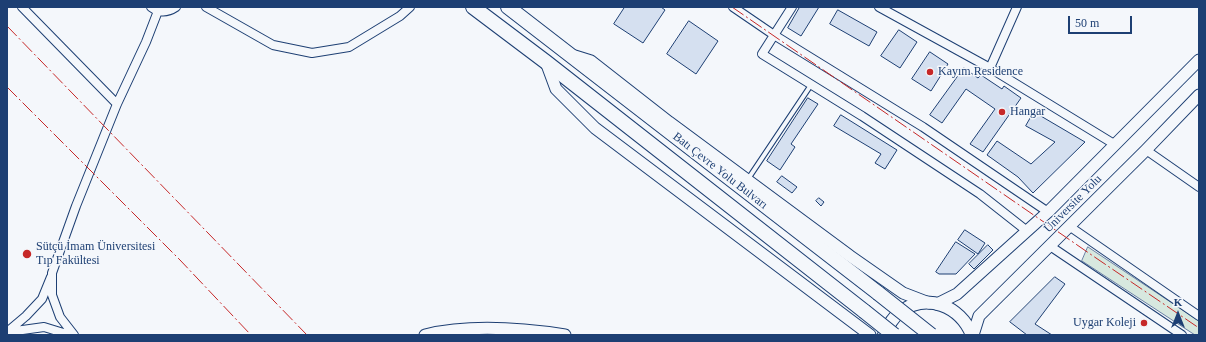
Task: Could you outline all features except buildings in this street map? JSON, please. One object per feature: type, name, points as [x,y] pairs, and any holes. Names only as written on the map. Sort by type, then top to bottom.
[{"type":"highway","name":"Batı Çevre Yolu Bulvarı","points":[[473,7],[546,62],[894,335]]},
{"type":"highway","name":"Batı Çevre Yolu Bulvarı","points":[[508,7],[932,335]]},
{"type":"main road","points":[[884,335],[890,323],[900,312],[914,305],[933,303],[946,307],[955,312],[969,327],[972,335]]},
{"type":"street","points":[[22,7],[116,104]]},
{"type":"street","points":[[7,332],[26,316],[42,299],[76,206],[116,104],[146,42],[154,9],[164,12],[176,7]]},
{"type":"street","points":[[206,7],[273,45],[312,54],[350,47],[400,16],[410,7]]},
{"type":"street","points":[[733,7],[774,35],[923,127],[1048,212]]},
{"type":"street","points":[[792,7],[762,54],[980,194],[1027,231]]},
{"type":"street","points":[[879,7],[990,68],[1114,144]]},
{"type":"street","points":[[990,68],[1018,7]]},
{"type":"street","points":[[569,54],[591,61],[669,122],[748,179],[833,244],[903,293],[933,303],[957,294],[1048,212],[1199,60]]},
{"type":"street","points":[[546,62],[556,89],[595,128],[870,335]]},
{"type":"street","name":"Üniversite Yolu","points":[[972,335],[979,316],[1146,150],[1199,95]]},
{"type":"street","points":[[1146,150],[1199,187]]},
{"type":"street","points":[[1069,226],[1199,316]]},
{"type":"street","points":[[1050,246],[1182,335]]},
{"type":"street","points":[[52,272],[52,295],[60,317],[74,335]]},
{"type":"street","points":[[7,332],[44,327],[70,335]]},
{"type":"street","points":[[425,335],[457,330],[498,329],[565,335]]},
{"type":"lane","points":[[748,179],[811,85]]},
{"type":"shaded area","points":[[1088,247],[1199,321],[1199,335],[1195,335],[1082,261]]},
{"type":"power","points":[[732,7],[1199,328]]},
{"type":"power","points":[[7,26],[307,335]]},
{"type":"power","points":[[7,87],[180,260],[251,335]]},
{"type":"place","name":"Kayım Residence","points":[[930,72]]},
{"type":"place","name":"Hangar","points":[[1002,112]]},
{"type":"place","name":"Sütçü İmam Üniversitesi Tıp Fakültesi","points":[[27,254]]},
{"type":"place","name":"Uygar Koleji","points":[[1144,323]]}]
